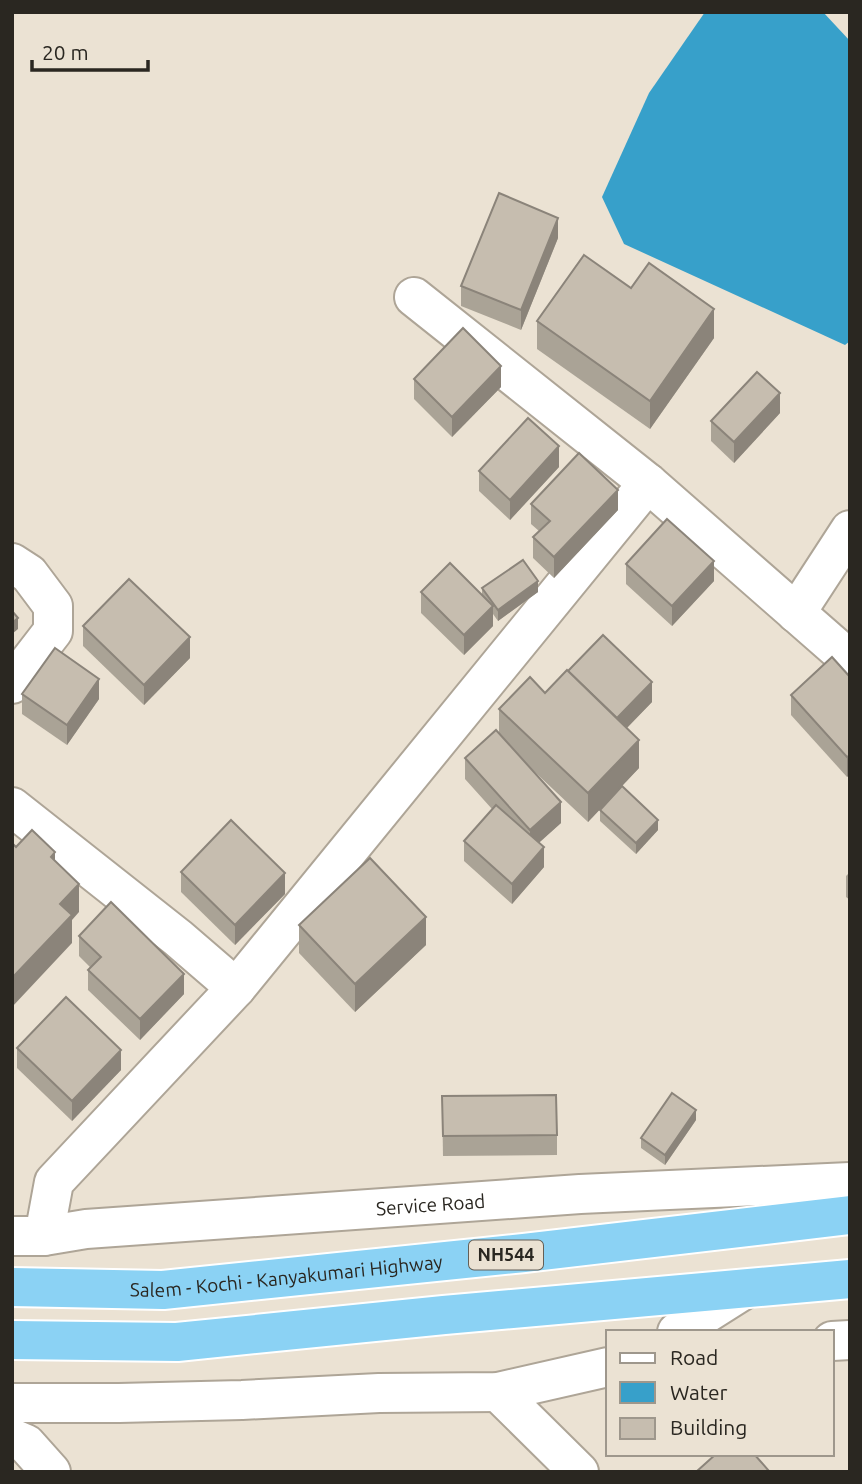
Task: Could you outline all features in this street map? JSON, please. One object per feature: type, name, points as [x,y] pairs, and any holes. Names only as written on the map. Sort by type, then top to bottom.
[{"type":"highway","name":"Salem - Kochi - Kanyakumari Highway","points":[[12,1287],[163,1290],[524,1253],[850,1215]]},
{"type":"highway","points":[[12,1340],[177,1342],[431,1316],[850,1279]]},
{"type":"street","points":[[414,297],[648,483],[850,660]]},
{"type":"street","points":[[28,1236],[54,1182],[236,988],[648,483]]},
{"type":"street","points":[[796,613],[850,530]]},
{"type":"street","points":[[12,563],[29,574],[53,606],[53,631],[12,684]]},
{"type":"street","points":[[12,807],[178,938],[236,988]]},
{"type":"street","name":"Service Road","points":[[28,1236],[86,1229],[567,1195],[850,1182]]},
{"type":"street","points":[[680,1330],[745,1289]]},
{"type":"street","points":[[12,1403],[119,1404],[498,1392],[606,1367]]},
{"type":"street","points":[[498,1392],[579,1472]]},
{"type":"street","points":[[12,1438],[26,1444],[51,1472]]},
{"type":"water","points":[[705,12],[823,12],[850,41],[850,341],[845,345],[624,244],[602,197],[649,93]]},
{"type":"building","points":[[499,193],[558,218],[521,310],[461,286]]},
{"type":"building","points":[[584,255],[631,288],[649,263],[714,309],[650,401],[537,321]]},
{"type":"building","points":[[463,328],[501,366],[452,417],[414,379]]},
{"type":"building","points":[[757,372],[780,393],[734,442],[711,421]]},
{"type":"building","points":[[528,418],[559,446],[510,500],[479,471]]},
{"type":"building","points":[[579,453],[618,490],[554,557],[533,537],[550,521],[531,504]]},
{"type":"building","points":[[667,519],[714,561],[672,606],[626,564]]},
{"type":"building","points":[[523,560],[538,581],[498,610],[482,588]]},
{"type":"building","points":[[450,563],[493,606],[464,635],[421,592]]},
{"type":"building","points":[[129,579],[190,637],[144,685],[83,626]]},
{"type":"building","points":[[12,611],[18,618],[12,623]]},
{"type":"building","points":[[603,635],[652,682],[617,718],[568,671]]},
{"type":"building","points":[[55,648],[99,679],[67,725],[22,694]]},
{"type":"building","points":[[832,657],[850,677],[850,755],[847,757],[791,695]]},
{"type":"building","points":[[567,670],[639,740],[588,793],[499,709],[530,677],[545,693]]},
{"type":"building","points":[[496,730],[561,802],[530,830],[465,758]]},
{"type":"building","points":[[622,786],[658,820],[636,843],[600,810]]},
{"type":"building","points":[[496,805],[544,847],[512,884],[464,841]]},
{"type":"building","points":[[231,820],[285,873],[235,925],[181,872]]},
{"type":"building","points":[[32,830],[55,852],[51,857],[79,884],[60,904],[72,915],[12,978],[12,843],[16,847]]},
{"type":"building","points":[[370,858],[426,917],[355,984],[299,925]]},
{"type":"building","points":[[111,902],[184,974],[140,1019],[88,970],[101,957],[79,936]]},
{"type":"building","points":[[66,997],[121,1050],[72,1101],[17,1048]]},
{"type":"building","points":[[672,1093],[696,1110],[665,1155],[641,1138]]},
{"type":"building","points":[[556,1095],[557,1135],[443,1136],[442,1096]]},
{"type":"building","points":[[714,1456],[756,1456],[769,1471],[696,1472]]}]
